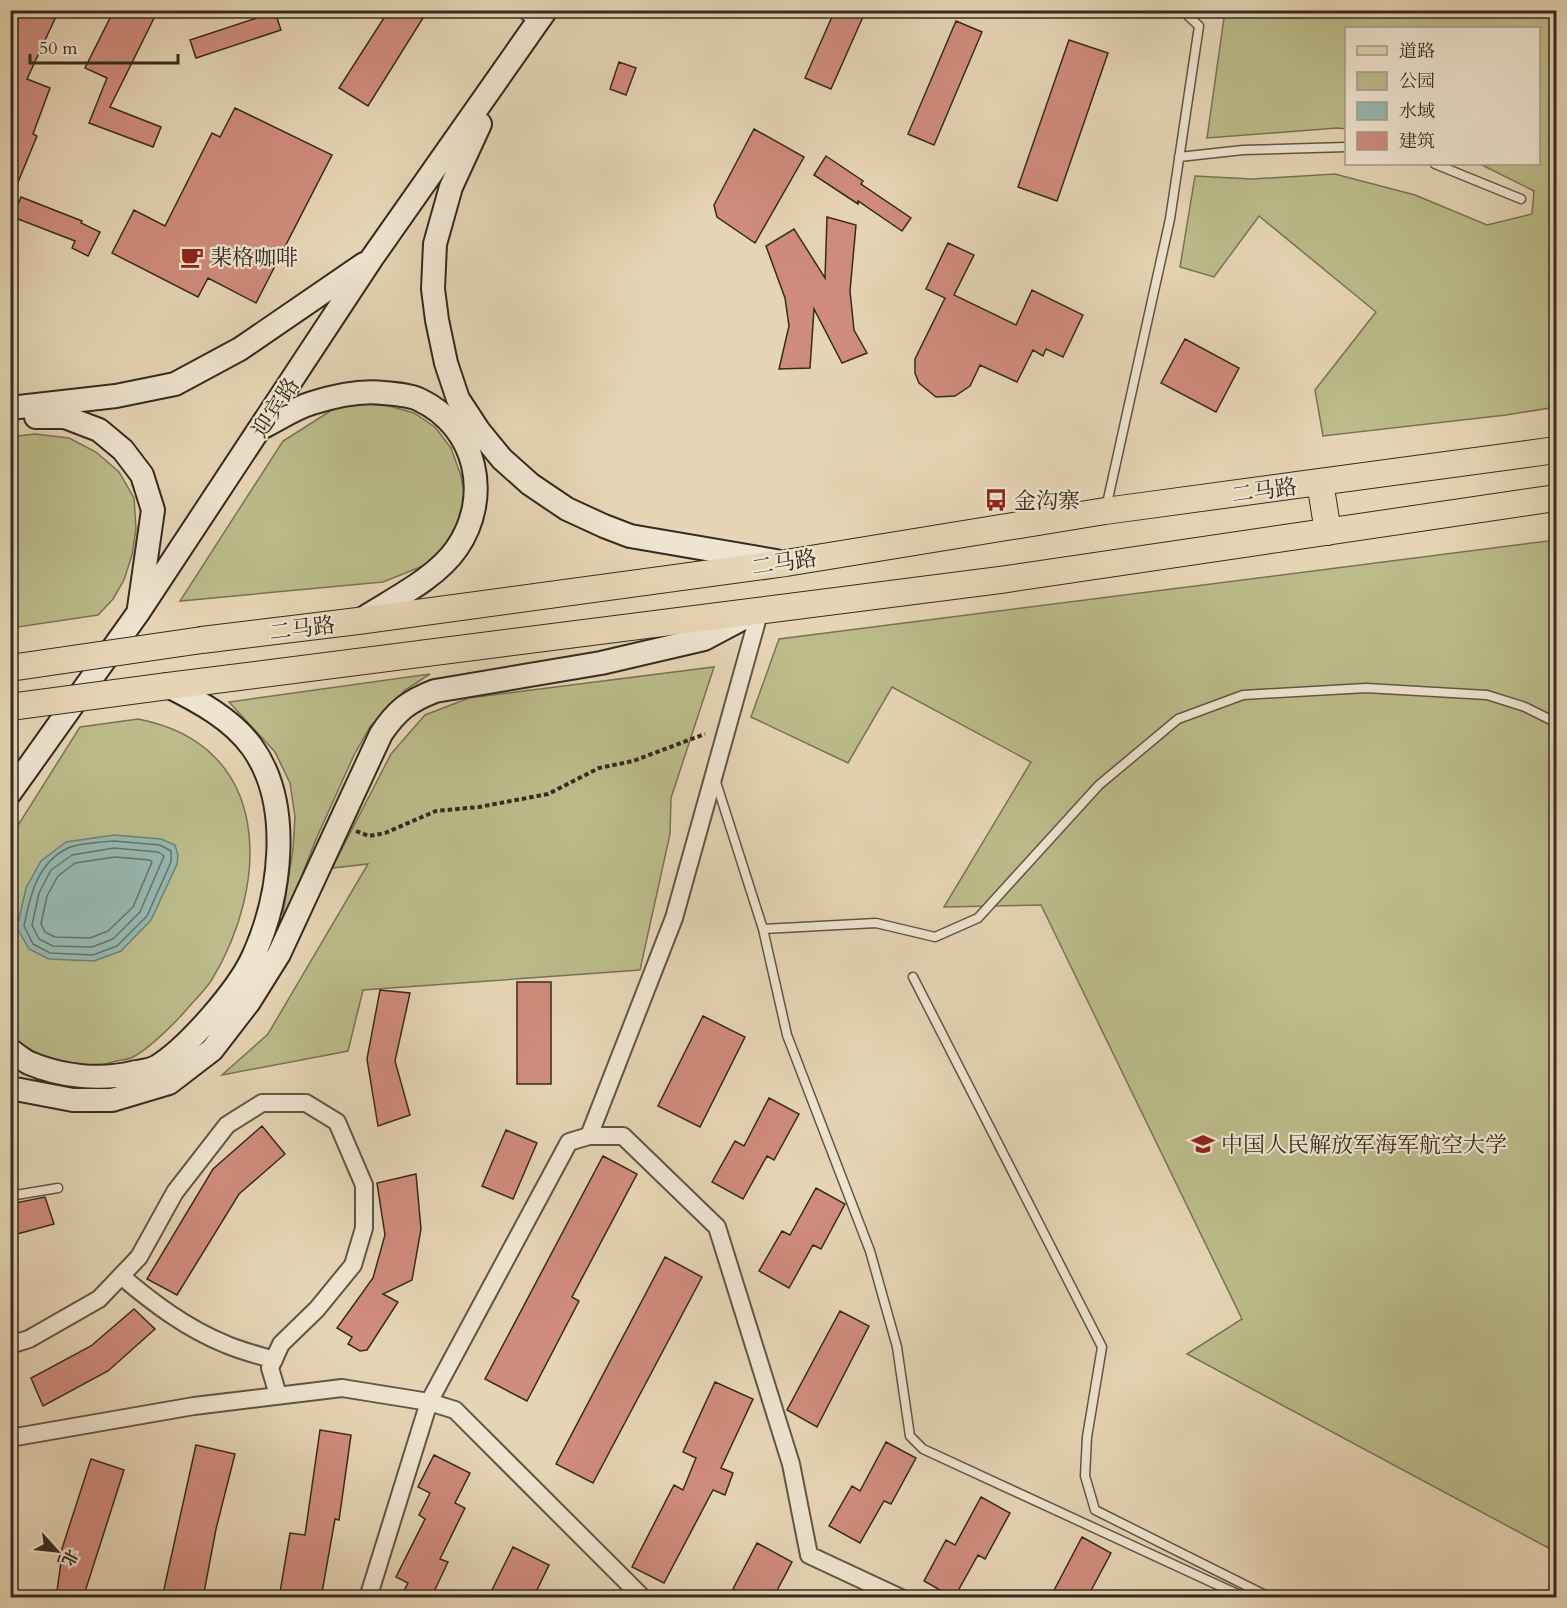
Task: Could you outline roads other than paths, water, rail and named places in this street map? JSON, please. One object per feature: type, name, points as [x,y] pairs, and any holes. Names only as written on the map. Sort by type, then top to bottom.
[{"type":"main road","name":"迎宾路","points":[[10,793],[138,613],[372,258],[500,78],[537,14]]},
{"type":"main road","points":[[500,78],[452,187],[435,244],[434,290],[437,321],[446,363],[458,399],[479,431],[502,459],[530,484],[567,509],[630,536],[786,563]]},
{"type":"main road","points":[[10,408],[116,396],[175,384],[240,349],[372,258]]},
{"type":"main road","points":[[262,428],[311,403],[352,394],[383,393],[419,399],[446,418],[463,438],[474,468],[477,495],[471,524],[457,549],[438,570],[358,621]]},
{"type":"main road","points":[[10,419],[65,417],[99,430],[123,450],[142,475],[153,510],[138,613]]},
{"type":"main road","name":"二马路","points":[[10,668],[202,640],[786,563],[1105,511],[1557,450]]},
{"type":"main road","points":[[1320,482],[1328,532]]},
{"type":"main road","name":"二马路","points":[[10,707],[1000,580],[1557,498]]},
{"type":"main road","points":[[10,1088],[73,1100],[112,1100],[169,1083],[212,1050],[249,1002],[279,954],[381,734],[394,715],[414,699],[435,691],[601,663],[704,639],[760,610]]},
{"type":"main road","points":[[10,1050],[28,1062],[74,1076],[122,1076],[157,1067],[196,1033],[234,988],[253,959],[266,926],[278,873],[278,834],[274,794],[265,768],[251,746],[220,716],[197,700],[168,686]]},
{"type":"street","points":[[589,1136],[674,918],[760,610]]},
{"type":"street","points":[[10,1345],[29,1339],[99,1299],[139,1257],[175,1192],[227,1125],[262,1103],[306,1103],[337,1122],[364,1185],[364,1228],[353,1265],[317,1309],[281,1344],[270,1368],[278,1395]]},
{"type":"street","points":[[368,1598],[429,1402],[569,1142],[589,1136],[623,1136],[717,1227],[791,1464],[809,1555],[901,1598]]},
{"type":"street","points":[[121,1276],[146,1298],[189,1327],[226,1345],[274,1360]]},
{"type":"street","points":[[10,1438],[194,1406],[342,1388],[429,1402],[455,1410],[643,1598]]},
{"type":"lane","points":[[1105,511],[1170,219],[1199,26],[1182,10]]},
{"type":"lane","points":[[1179,158],[1243,150],[1345,147]]},
{"type":"lane","points":[[1438,165],[1521,199]]},
{"type":"lane","points":[[763,929],[876,923],[935,937],[978,918],[1099,785],[1178,719],[1243,695],[1366,688],[1487,695],[1526,707],[1555,722]]},
{"type":"lane","points":[[714,776],[763,929],[787,1035],[870,1251],[897,1347],[910,1436],[923,1449],[1246,1598]]},
{"type":"lane","points":[[913,977],[1102,1347],[1086,1447],[1085,1476],[1095,1510],[1271,1598]]},
{"type":"lane","points":[[10,1196],[58,1188]]},
{"type":"water","points":[[114,835],[161,839],[175,845],[178,855],[177,864],[151,920],[121,951],[94,961],[49,959],[29,949],[17,928],[26,888],[41,861],[66,842]]},
{"type":"place","name":"棐格咖啡","points":[[192,257]]},
{"type":"place","name":"金沟寨","points":[[996,500]]},
{"type":"place","name":"中国人民解放军海军航空大学","points":[[1203,1144]]}]
